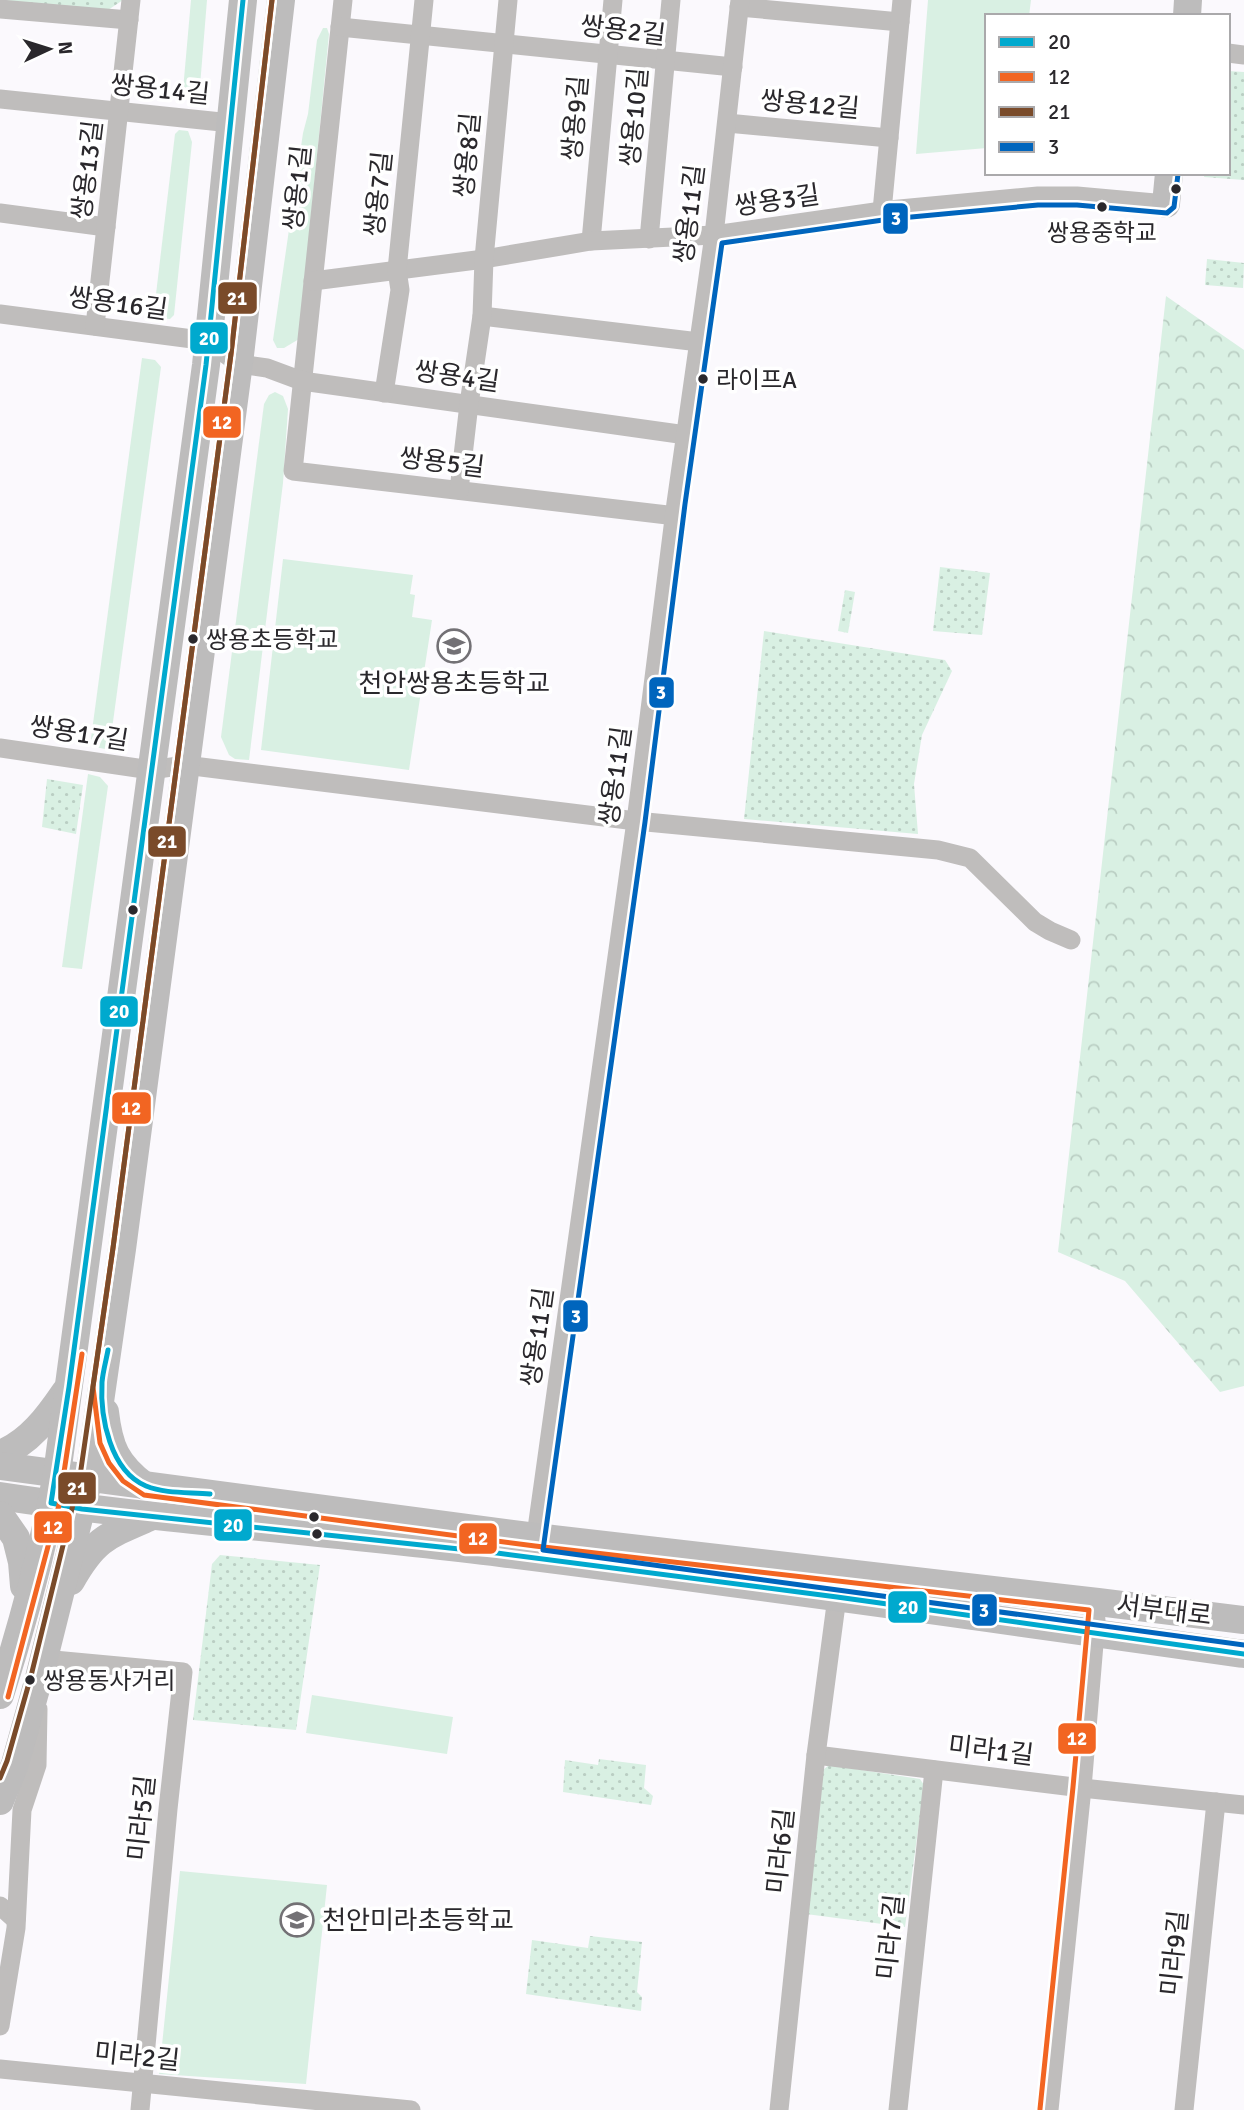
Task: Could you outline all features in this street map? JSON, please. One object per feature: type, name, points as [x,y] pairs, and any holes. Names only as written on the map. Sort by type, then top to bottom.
[{"type":"main road","points":[[0,1801],[15,1764],[89,1478],[122,1249],[185,765],[224,353],[231,123],[243,0]]},
{"type":"main road","points":[[0,1695],[57,1474],[151,771],[224,353],[281,0]]},
{"type":"main road","points":[[1162,175],[1162,204]]},
{"type":"main road","points":[[1162,204],[1169,175]]},
{"type":"main road","points":[[102,1386],[109,1441],[117,1459],[129,1474],[145,1486]]},
{"type":"main road","points":[[0,1454],[10,1450],[44,1423],[69,1387]]},
{"type":"main road","name":"서부대로","points":[[0,1466],[535,1547],[837,1597],[1244,1654]]},
{"type":"main road","name":"서부대로","points":[[0,1496],[82,1509],[152,1516],[535,1547],[1098,1602],[1244,1620]]},
{"type":"main road","points":[[0,1515],[16,1538],[22,1562],[25,1604]]},
{"type":"main road","points":[[52,1622],[72,1578],[94,1545],[113,1533],[152,1516]]},
{"type":"street","name":"쌍용1길","points":[[302,382],[343,0]]},
{"type":"street","name":"쌍용7길","points":[[384,393],[400,290],[397,270],[424,0]]},
{"type":"street","name":"쌍용8길","points":[[459,490],[482,316],[484,259],[508,0]]},
{"type":"street","name":"쌍용9길","points":[[591,241],[613,0]]},
{"type":"street","name":"쌍용10길","points":[[649,239],[671,0]]},
{"type":"street","name":"쌍용12길","points":[[882,211],[902,0]]},
{"type":"street","points":[[740,4],[900,22]]},
{"type":"street","name":"쌍용11길","points":[[535,1547],[714,235],[740,4]]},
{"type":"street","name":"쌍용13길","points":[[0,9],[130,10],[95,327]]},
{"type":"street","name":"쌍용2길","points":[[341,27],[733,67]]},
{"type":"street","name":"쌍용14길","points":[[0,99],[231,123]]},
{"type":"street","name":"쌍용12길","points":[[727,123],[889,138]]},
{"type":"street","name":"쌍용3길","points":[[313,281],[484,259],[591,241],[714,235],[882,211],[1038,196],[1162,204]]},
{"type":"street","points":[[0,213],[106,227]]},
{"type":"street","name":"쌍용16길","points":[[0,314],[95,327],[224,353]]},
{"type":"street","points":[[482,316],[699,342]]},
{"type":"street","name":"쌍용4길","points":[[224,353],[302,382],[686,435]]},
{"type":"street","name":"쌍용5길","points":[[302,382],[293,471],[676,516]]},
{"type":"street","name":"쌍용17길","points":[[0,748],[151,771],[185,765],[636,821],[938,850],[970,858],[1035,922],[1071,940]]},
{"type":"street","name":"미라6길","points":[[779,2110],[816,1755],[837,1597]]},
{"type":"street","points":[[1049,2110],[1098,1602]]},
{"type":"street","points":[[0,2026],[16,1920],[22,1810],[37,1765],[41,1669]]},
{"type":"street","name":"미라5길","points":[[41,1669],[183,1672],[140,2110]]},
{"type":"street","name":"미라1길","points":[[816,1755],[1244,1805]]},
{"type":"street","name":"미라7길","points":[[898,2110],[934,1770]]},
{"type":"street","name":"미라9길","points":[[1184,2110],[1216,1802]]},
{"type":"street","points":[[0,1906],[16,1920]]},
{"type":"street","name":"미라2길","points":[[0,2069],[144,2083],[268,2103],[404,2110]]},
{"type":"green space","points":[[0,0],[123,0],[108,10]]},
{"type":"green space","points":[[191,0],[207,0],[197,97],[187,97],[183,90]]},
{"type":"green space","points":[[928,0],[1031,0],[1029,14],[985,14],[985,148],[916,154]]},
{"type":"green space","points":[[323,28],[327,28],[329,34],[299,339],[284,348],[277,348],[273,340],[317,40]]},
{"type":"green space","points":[[1230,71],[1244,72],[1244,180],[1204,177],[1230,175]]},
{"type":"green space","points":[[179,130],[188,131],[192,142],[174,315],[170,319],[157,318],[154,311],[175,134]]},
{"type":"green space","points":[[1207,259],[1244,263],[1243,288],[1205,285]]},
{"type":"green space","points":[[1166,296],[1244,350],[1244,1386],[1220,1392],[1125,1281],[1058,1252]]},
{"type":"green space","points":[[142,358],[155,360],[161,367],[110,744],[105,749],[90,746]]},
{"type":"green space","points":[[275,392],[283,396],[288,409],[283,483],[249,760],[235,759],[229,755],[221,737],[264,404],[269,395]]},
{"type":"green space","points":[[283,559],[413,575],[410,594],[415,595],[412,617],[432,620],[409,770],[261,750]]},
{"type":"green space","points":[[940,567],[990,573],[982,635],[933,631]]},
{"type":"green space","points":[[845,590],[855,592],[848,633],[838,631]]},
{"type":"green space","points":[[764,631],[945,660],[952,671],[922,735],[914,784],[918,834],[744,819]]},
{"type":"green space","points":[[88,774],[100,777],[108,786],[82,969],[62,967]]},
{"type":"green space","points":[[47,779],[83,785],[76,834],[42,827]]},
{"type":"green space","points":[[220,1555],[320,1565],[296,1730],[193,1720],[212,1564]]},
{"type":"green space","points":[[312,1695],[453,1717],[447,1754],[306,1733]]},
{"type":"green space","points":[[599,1759],[646,1765],[644,1788],[653,1796],[651,1805],[563,1792],[565,1760],[598,1765]]},
{"type":"green space","points":[[829,1765],[920,1779],[924,1785],[905,1927],[806,1914],[823,1770]]},
{"type":"green space","points":[[180,1871],[327,1885],[306,2084],[159,2074]]},
{"type":"green space","points":[[590,1936],[642,1942],[637,1992],[642,1997],[641,2011],[526,1994],[532,1940],[588,1948]]},
{"type":"transit line","name":"20","points":[[243,0],[206,365],[69,1387],[51,1503],[82,1509],[497,1553],[1244,1654]]},
{"type":"transit line","name":"12","points":[[272,0],[231,354],[93,1387],[100,1443],[109,1463],[123,1481],[144,1495],[535,1546],[1089,1610],[1040,2109]]},
{"type":"transit line","name":"21","points":[[0,1778],[31,1676],[80,1476],[113,1248],[231,354],[272,0]]},
{"type":"transit line","name":"3","points":[[1178,175],[1174,207],[1167,213],[1077,205],[1038,205],[890,219],[722,243],[685,504],[645,822],[543,1550],[1244,1645]]},
{"type":"transit line","name":"20","points":[[108,1350],[102,1382],[103,1411],[110,1442],[124,1468],[134,1479],[153,1489],[210,1494]]},
{"type":"transit line","name":"12","points":[[8,1697],[59,1505],[82,1354]]},
{"type":"place","name":"쌍용중학교","points":[[1102,207]]},
{"type":"place","name":"라이프A","points":[[703,379]]},
{"type":"place","name":"쌍용초등학교","points":[[193,639]]},
{"type":"place","name":"천안쌍용초등학교","points":[[454,646]]},
{"type":"place","name":"쌍용동사거리","points":[[30,1680]]},
{"type":"place","name":"천안미라초등학교","points":[[297,1920]]}]
